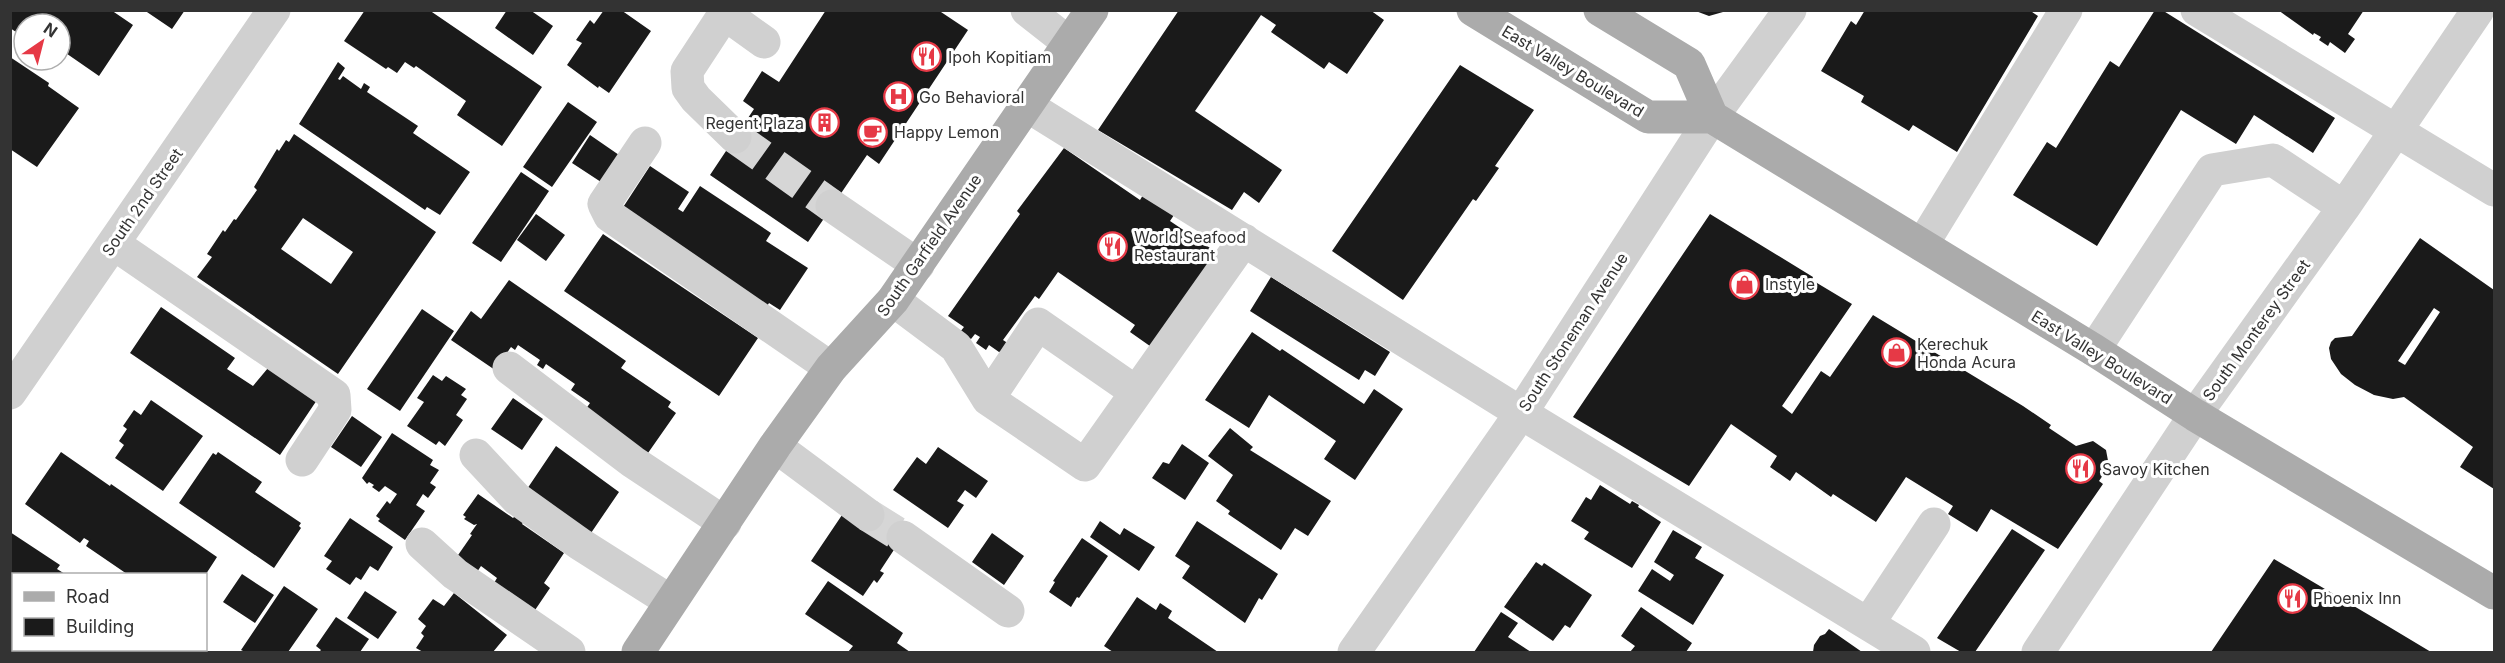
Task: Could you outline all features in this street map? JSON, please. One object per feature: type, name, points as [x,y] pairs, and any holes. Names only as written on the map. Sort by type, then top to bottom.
[{"type":"main road","name":"South Garfield Avenue","points":[[638,652],[670,600],[725,523],[775,446],[831,368],[893,300],[1092,10]]},
{"type":"main road","name":"East Valley Boulevard","points":[[1473,10],[1648,117],[1712,117],[2094,350],[2195,415],[2494,593]]},
{"type":"main road","points":[[1600,10],[1689,64],[1712,117]]},
{"type":"street","name":"South 2nd Street","points":[[12,387],[114,244],[274,10]]},
{"type":"street","points":[[1027,10],[1070,43]]},
{"type":"street","name":"South Stoneman Avenue","points":[[1354,652],[1521,413],[1712,117],[1790,10]]},
{"type":"street","points":[[1922,245],[2066,10]]},
{"type":"street","points":[[2197,10],[2494,190]]},
{"type":"street","name":"South Monterey Street","points":[[2038,652],[2195,415],[2344,207],[2478,10]]},
{"type":"street","points":[[735,137],[696,99],[688,88],[687,71],[726,12],[764,42]]},
{"type":"street","points":[[1026,105],[1521,413],[1914,652]]},
{"type":"street","points":[[645,143],[604,204],[610,216],[831,368]]},
{"type":"street","points":[[2094,350],[2212,170],[2273,160],[2344,207]]},
{"type":"street","points":[[832,206],[918,265]]},
{"type":"street","points":[[893,300],[956,347],[988,399],[1085,465],[1244,240]]},
{"type":"street","points":[[114,244],[334,395],[334,410],[302,460]]},
{"type":"street","points":[[988,399],[1038,324],[1136,392]]},
{"type":"street","points":[[509,368],[633,462],[725,523]]},
{"type":"street","points":[[775,446],[868,515]]},
{"type":"street","points":[[476,455],[517,499],[580,544],[670,600]]},
{"type":"street","points":[[1868,624],[1934,524]]},
{"type":"street","points":[[903,537],[1008,611]]},
{"type":"street","points":[[422,544],[455,574],[569,652]]},
{"type":"building","points":[[10,10],[111,10],[133,25],[99,76],[72,57],[72,12],[12,12],[12,29],[10,28]]},
{"type":"building","points":[[144,10],[185,10],[172,29]]},
{"type":"building","points":[[365,10],[429,10],[542,87],[502,146],[457,115],[466,101],[416,66],[414,68],[405,62],[397,73],[388,67],[386,69],[344,41]]},
{"type":"building","points":[[507,10],[522,12],[530,10],[553,26],[533,55],[495,28]]},
{"type":"building","points":[[604,10],[621,10],[651,31],[609,93],[599,86],[598,88],[567,65],[582,43],[576,40],[590,20],[594,24]]},
{"type":"building","name":"Regent Plaza","points":[[826,10],[938,10],[968,30],[879,164],[867,155],[808,242],[710,175],[754,109],[743,101],[762,71],[779,82]]},
{"type":"building","points":[[1179,10],[1370,10],[1384,20],[1347,74],[1329,62],[1324,69],[1271,32],[1276,25],[1261,15],[1195,111],[1282,170],[1259,203],[1244,192],[1232,210],[1098,130]]},
{"type":"building","points":[[1693,10],[1730,10],[1709,16]]},
{"type":"building","points":[[1865,10],[2029,10],[2038,16],[1957,152],[1913,125],[1909,131],[1861,102],[1864,96],[1821,71],[1851,21],[1856,25]]},
{"type":"building","points":[[2155,10],[2162,10],[2335,118],[2313,153],[2254,115],[2236,144],[2181,110],[2097,246],[2013,195],[2047,142],[2056,148],[2110,61],[2119,67]]},
{"type":"building","points":[[2278,10],[2364,10],[2348,34],[2355,39],[2345,53],[2330,42],[2328,46],[2319,40],[2321,37],[2314,33],[2313,35]]},
{"type":"building","points":[[10,57],[12,58],[12,72],[32,72],[79,108],[37,167],[10,149]]},
{"type":"building","points":[[338,62],[345,68],[338,79],[340,80],[343,76],[361,89],[364,83],[370,87],[367,92],[418,126],[413,133],[470,172],[440,215],[427,207],[425,210],[299,124]]},
{"type":"building","points":[[1460,65],[1534,110],[1495,166],[1499,168],[1476,201],[1473,199],[1403,300],[1332,251]]},
{"type":"building","points":[[568,102],[597,122],[552,187],[523,167]]},
{"type":"building","points":[[294,134],[436,232],[338,374],[197,277],[212,257],[207,254],[223,230],[225,232],[234,219],[236,220],[257,190],[254,187],[277,149],[279,151],[286,140],[289,142]],"holes":[[[303,218],[353,252],[331,284],[281,249]]]},
{"type":"building","points":[[590,135],[619,155],[601,182],[572,163]]},
{"type":"building","points":[[1064,148],[1140,200],[1143,195],[1174,215],[1170,221],[1222,256],[1157,351],[1130,332],[1135,325],[1058,272],[1039,299],[1035,296],[1003,340],[1009,344],[1002,351],[999,352],[989,345],[986,350],[976,343],[980,337],[975,334],[971,339],[960,332],[964,327],[948,316],[1020,214],[1017,211]]},
{"type":"building","points":[[650,166],[689,192],[678,209],[683,212],[700,186],[771,233],[766,241],[808,268],[780,310],[769,303],[766,308],[618,215]]},
{"type":"building","points":[[521,172],[549,191],[501,262],[472,243]]},
{"type":"building","points":[[536,214],[565,235],[546,261],[517,240]]},
{"type":"building","points":[[1710,214],[1813,277],[1812,280],[1852,304],[1782,406],[1792,414],[1821,371],[1830,377],[1873,315],[2023,406],[2051,425],[2049,428],[2076,446],[2093,441],[2106,450],[2109,466],[2099,481],[2103,484],[2058,549],[1991,509],[1977,532],[1948,514],[1953,506],[1906,477],[1876,522],[1833,494],[1831,497],[1796,472],[1790,481],[1770,467],[1777,456],[1731,424],[1689,486],[1573,417]]},
{"type":"building","points":[[603,234],[758,338],[719,396],[564,291]]},
{"type":"building","points":[[2420,238],[2494,290],[2494,489],[2460,467],[2473,447],[2404,397],[2393,399],[2374,395],[2341,374],[2331,359],[2329,348],[2335,338],[2352,336]],"holes":[[[2434,308],[2440,312],[2405,365],[2398,361]]]},
{"type":"building","points":[[1271,277],[1390,352],[1375,376],[1365,370],[1359,380],[1250,311]]},
{"type":"building","points":[[509,280],[626,361],[621,368],[671,402],[668,407],[676,413],[648,453],[581,416],[590,403],[571,390],[575,384],[546,364],[543,369],[537,365],[540,360],[518,345],[515,350],[511,347],[495,370],[451,340],[471,311],[481,319]]},
{"type":"building","points":[[161,307],[235,358],[227,369],[253,386],[268,368],[319,397],[280,455],[130,353]]},
{"type":"building","points":[[422,309],[454,331],[400,411],[367,389]]},
{"type":"building","points":[[1252,332],[1280,351],[1282,349],[1364,404],[1374,389],[1403,409],[1355,480],[1324,459],[1336,441],[1269,395],[1249,428],[1205,400]]},
{"type":"building","points":[[433,375],[442,381],[446,376],[466,389],[461,395],[467,399],[456,415],[463,420],[445,446],[439,441],[436,445],[407,426],[424,402],[417,398]]},
{"type":"building","points":[[513,398],[543,419],[522,450],[491,429]]},
{"type":"building","points":[[151,400],[203,436],[163,491],[115,458],[124,445],[119,441],[127,429],[123,426],[134,410],[141,415]]},
{"type":"building","points":[[352,416],[382,437],[361,467],[331,447]]},
{"type":"building","points":[[1230,428],[1253,447],[1250,450],[1331,501],[1308,536],[1295,528],[1281,550],[1228,514],[1230,511],[1216,501],[1233,475],[1208,456]]},
{"type":"building","points":[[392,433],[433,460],[430,465],[439,470],[430,483],[436,487],[428,498],[423,494],[416,505],[425,511],[405,540],[378,521],[380,519],[376,516],[387,501],[390,504],[397,494],[385,486],[379,492],[372,487],[374,485],[369,482],[367,484],[362,478]]},
{"type":"building","points":[[1182,444],[1209,463],[1185,500],[1152,478],[1163,462],[1169,464]]},
{"type":"building","points":[[556,446],[619,492],[591,533],[525,492]]},
{"type":"building","points":[[938,447],[988,481],[976,498],[965,490],[957,501],[964,505],[948,528],[893,490],[917,457],[926,464]]},
{"type":"building","points":[[61,452],[217,557],[207,573],[126,573],[86,546],[89,541],[84,538],[80,543],[25,504]]},
{"type":"building","points":[[218,452],[262,482],[255,492],[301,523],[299,526],[301,528],[274,568],[179,503],[213,453],[216,455]]},
{"type":"building","points":[[1600,485],[1630,504],[1632,501],[1639,505],[1638,507],[1661,522],[1632,568],[1584,539],[1589,532],[1571,521],[1586,497],[1591,500]]},
{"type":"building","points":[[478,494],[513,518],[516,515],[524,521],[522,524],[564,553],[544,583],[550,588],[533,613],[494,583],[497,578],[481,566],[477,572],[456,558],[477,524],[474,525],[464,519],[466,517],[463,515]]},
{"type":"building","points":[[876,504],[909,527],[880,571],[884,573],[877,583],[874,580],[863,596],[811,561],[842,515]]},
{"type":"building","points":[[350,518],[393,547],[378,571],[370,566],[361,580],[356,577],[350,585],[326,569],[332,561],[324,556]]},
{"type":"building","points":[[1100,521],[1120,535],[1124,528],[1155,547],[1139,571],[1090,537]]},
{"type":"building","points":[[1197,521],[1278,574],[1262,600],[1259,598],[1245,623],[1182,578],[1190,566],[1175,556]]},
{"type":"building","points":[[2012,529],[2045,550],[1975,652],[1961,652],[1937,638]]},
{"type":"building","points":[[1673,530],[1702,547],[1695,558],[1724,575],[1693,625],[1638,591],[1652,569],[1670,581],[1674,575],[1654,562]]},
{"type":"building","points":[[10,532],[60,565],[57,569],[63,573],[12,573],[12,609],[10,608]]},
{"type":"building","points":[[992,533],[1024,556],[1004,585],[972,562]]},
{"type":"building","points":[[1082,538],[1108,556],[1071,607],[1049,592],[1055,582],[1053,581]]},
{"type":"building","points":[[2274,559],[2386,625],[2431,652],[2211,652]]},
{"type":"building","points":[[1536,562],[1542,566],[1544,563],[1592,595],[1570,628],[1565,625],[1553,641],[1504,607]]},
{"type":"building","points":[[242,574],[274,595],[255,623],[223,602]]},
{"type":"building","points":[[828,581],[903,633],[897,643],[910,652],[848,652],[853,646],[805,614]]},
{"type":"building","points":[[284,586],[318,609],[288,652],[245,652],[241,650]]},
{"type":"building","points":[[365,591],[397,612],[378,639],[347,618]]},
{"type":"building","points":[[454,593],[507,635],[493,652],[423,652],[416,648],[424,636],[421,633],[426,626],[418,619],[433,599],[444,606]]},
{"type":"building","points":[[1137,597],[1156,610],[1160,603],[1172,611],[1168,618],[1218,652],[1113,652],[1104,646]]},
{"type":"building","points":[[1641,607],[1692,643],[1686,652],[1630,652],[1635,646],[1621,636]]},
{"type":"building","points":[[1501,612],[1518,623],[1508,637],[1531,652],[1474,652]]},
{"type":"building","points":[[336,617],[369,639],[360,652],[319,652],[321,650],[316,646]]},
{"type":"building","points":[[1829,629],[1862,652],[1813,652],[1814,645],[1820,636]]},
{"type":"building","points":[[10,640],[12,651],[29,652],[10,652]]},
{"type":"building","points":[[72,651],[152,651],[151,652]]},
{"type":"tunnel","points":[[735,137],[832,206]]},
{"type":"tunnel","points":[[868,515],[903,537]]},
{"type":"place","name":"Ipoh Kopitiam","points":[[927,57]]},
{"type":"place","name":"Go Behavioral","points":[[898,97]]},
{"type":"place","name":"Regent Plaza","points":[[825,123]]},
{"type":"place","name":"Happy Lemon","points":[[873,132]]},
{"type":"place","name":"World Seafood Restaurant","points":[[1113,246]]},
{"type":"place","name":"Instyle","points":[[1744,284]]},
{"type":"place","name":"Kerechuk Honda Acura","points":[[1896,353]]},
{"type":"place","name":"Savoy Kitchen","points":[[2081,469]]},
{"type":"place","name":"Phoenix Inn","points":[[2292,598]]}]
